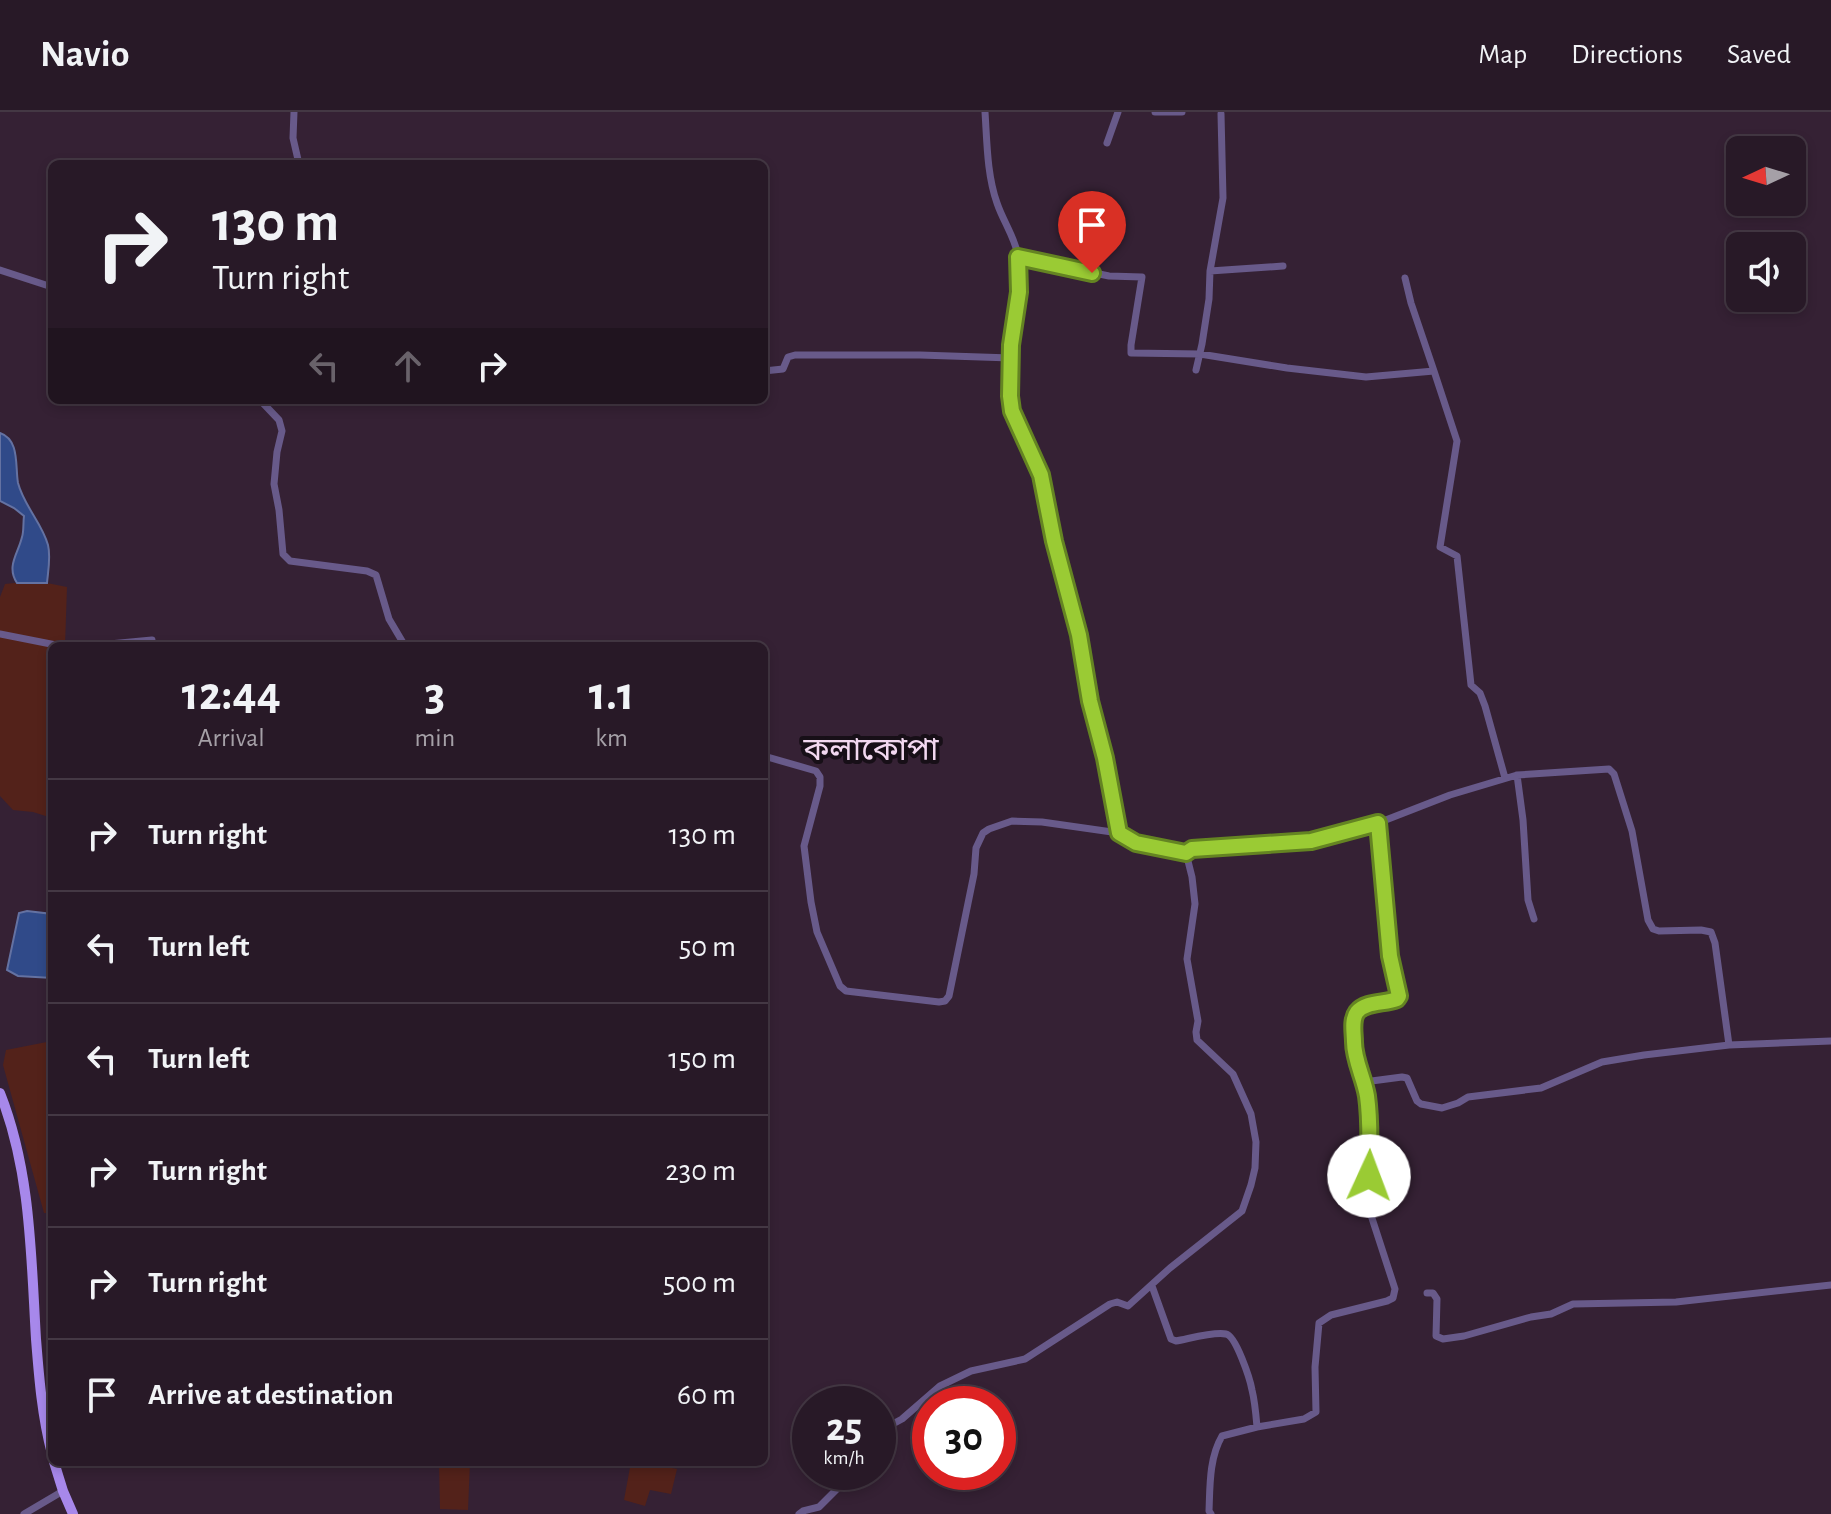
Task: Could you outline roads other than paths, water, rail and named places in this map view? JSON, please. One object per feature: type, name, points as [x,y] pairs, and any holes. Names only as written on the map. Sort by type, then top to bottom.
[{"type":"main road","points":[[0,1095],[15,1135],[23,1178],[32,1251],[39,1384],[48,1432]]},
{"type":"main road","points":[[55,1466],[73,1514]]},
{"type":"street","points":[[294,112],[293,138],[298,160]]},
{"type":"street","points":[[985,112],[988,162],[996,202],[1013,237],[1018,257],[1019,292],[1011,345],[1012,411],[1041,475],[1054,541],[1079,635],[1119,833]]},
{"type":"street","points":[[1107,143],[1118,112]]},
{"type":"street","points":[[1155,112],[1182,112]]},
{"type":"street","points":[[1196,370],[1223,198],[1218,113]]},
{"type":"street","points":[[1018,257],[1109,276],[1140,276],[1143,281],[1131,353],[1200,354],[1312,372],[1366,377],[1434,371]]},
{"type":"street","points":[[1210,271],[1283,266]]},
{"type":"street","points":[[0,270],[48,286]]},
{"type":"street","points":[[1405,278],[1457,441],[1440,545],[1457,556],[1471,685],[1480,693],[1485,706],[1505,778]]},
{"type":"street","points":[[768,371],[783,369],[788,357],[795,355],[1011,358]]},
{"type":"street","points":[[264,404],[279,420],[282,431],[274,484],[283,554],[290,561],[367,571],[376,575],[389,619],[403,642]]},
{"type":"street","points":[[0,634],[48,643]]},
{"type":"street","points":[[131,642],[152,640]]},
{"type":"street","points":[[768,757],[816,771],[820,777],[804,846],[817,932],[840,986],[846,991],[939,1002],[949,996],[974,874],[976,848],[983,833],[1012,821],[1119,833],[1136,843],[1186,853],[1192,849],[1311,841],[1378,823],[1450,795],[1517,775],[1609,769],[1614,774],[1632,831],[1648,920],[1653,929],[1711,932],[1729,1045]]},
{"type":"street","points":[[1517,775],[1528,900],[1534,919]]},
{"type":"street","points":[[1211,1514],[1211,1471],[1222,1436],[1310,1417],[1316,1412],[1315,1367],[1319,1323],[1331,1315],[1393,1298],[1395,1289],[1369,1209],[1371,1128],[1364,1082],[1354,1051],[1353,1024],[1357,1012],[1366,1006],[1393,1002],[1399,996],[1390,956],[1378,823]]},
{"type":"street","points":[[896,1422],[940,1386],[971,1371],[1025,1359],[1110,1304],[1117,1302],[1128,1306],[1242,1211],[1255,1168],[1256,1142],[1251,1114],[1233,1074],[1197,1040],[1198,1021],[1187,959],[1195,904],[1186,853]]},
{"type":"street","points":[[1364,1082],[1407,1078],[1417,1101],[1442,1108],[1468,1097],[1541,1088],[1602,1062],[1729,1045],[1831,1041]]},
{"type":"street","points":[[1427,1293],[1433,1293],[1437,1299],[1436,1336],[1443,1339],[1551,1314],[1573,1304],[1676,1302],[1831,1285]]},
{"type":"street","points":[[1152,1286],[1171,1339],[1176,1341],[1219,1333],[1231,1336],[1252,1388],[1257,1427]]},
{"type":"street","points":[[799,1514],[819,1507],[836,1490]]},
{"type":"street","points":[[24,1514],[63,1491]]},
{"type":"water","points":[[0,433],[14,447],[18,483],[48,545],[47,583],[17,583],[14,577],[13,565],[23,535],[24,516],[0,501]]},
{"type":"water","points":[[19,913],[48,914],[48,978],[18,976],[7,970]]},
{"type":"district","name":"কলাকোপা","points":[[871,750]]}]
